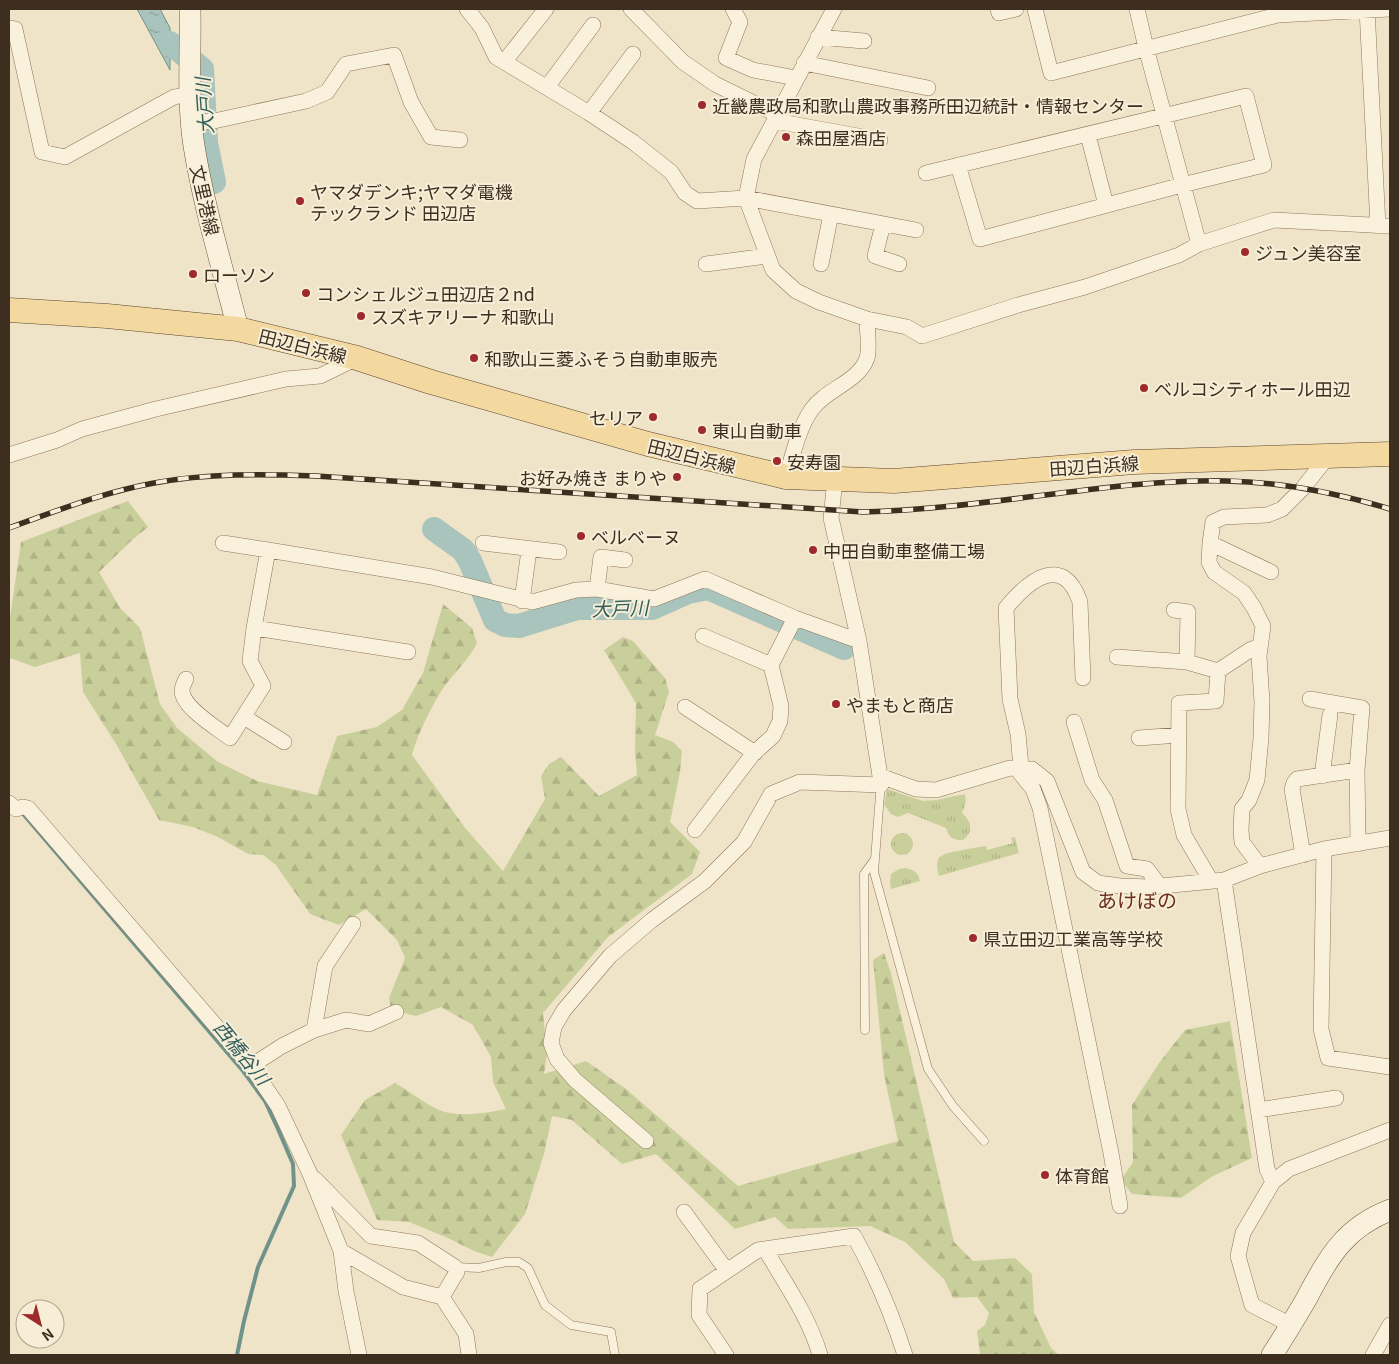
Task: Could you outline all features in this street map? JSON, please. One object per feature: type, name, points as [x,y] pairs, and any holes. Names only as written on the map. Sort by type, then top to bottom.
[{"type":"main road","name":"文里港線","points":[[190,19],[190,88],[201,122],[194,147],[204,196],[238,329]]},
{"type":"main road","name":"田辺白浜線","points":[[9,310],[106,316],[238,329],[357,358],[431,382],[648,444],[786,477],[894,481],[1134,462],[1390,454]]},
{"type":"main road","points":[[1272,1355],[1329,1257],[1363,1223],[1390,1210]]},
{"type":"street","points":[[467,9],[482,28],[496,57],[589,113],[662,163],[671,172],[685,193],[697,201],[746,198],[916,230]]},
{"type":"street","points":[[504,62],[546,9]]},
{"type":"street","points":[[631,9],[683,62],[715,84],[776,118],[880,140]]},
{"type":"street","points":[[734,9],[740,22],[726,58],[753,70],[796,78]]},
{"type":"street","points":[[834,9],[754,159],[746,198],[773,270],[796,290],[818,302],[867,319],[907,327],[922,336],[1018,305],[1085,287],[1179,255],[1199,244],[1274,220],[1384,226],[1367,9]]},
{"type":"street","points":[[998,9],[999,13],[1016,9]]},
{"type":"street","points":[[1035,9],[1051,73],[1278,15],[1390,9]]},
{"type":"street","points":[[1137,9],[1199,244]]},
{"type":"street","points":[[547,87],[593,25]]},
{"type":"street","points":[[9,28],[16,29],[42,152],[65,157],[190,88]]},
{"type":"street","points":[[818,37],[864,41]]},
{"type":"street","points":[[589,113],[633,54]]},
{"type":"street","points":[[201,122],[306,101],[327,92],[346,64],[394,55],[410,102],[431,137],[460,140]]},
{"type":"street","points":[[804,64],[928,88]]},
{"type":"street","points":[[926,173],[958,165],[1088,135],[1246,96],[1264,165],[980,239],[958,165]]},
{"type":"street","points":[[1088,135],[1106,206]]},
{"type":"street","points":[[821,264],[831,214]]},
{"type":"street","points":[[883,224],[875,256],[899,264]]},
{"type":"street","points":[[706,264],[767,256]]},
{"type":"street","points":[[786,477],[802,427],[812,409],[823,396],[857,374],[867,357],[867,319]]},
{"type":"street","points":[[9,455],[57,440],[82,429],[156,408],[286,379],[320,376],[357,358]]},
{"type":"street","points":[[1260,866],[1242,842],[1241,830],[1242,809],[1249,800],[1257,780],[1262,702],[1259,656],[1263,626],[1244,593],[1214,572],[1209,562],[1210,543],[1214,522],[1224,517],[1267,515],[1282,509],[1303,488],[1328,455]]},
{"type":"street","points":[[835,480],[831,518],[859,641],[881,780]]},
{"type":"street","points":[[223,543],[432,577],[532,602],[576,590],[597,589],[654,599],[705,579],[793,622],[859,641]]},
{"type":"street","points":[[1210,543],[1271,572]]},
{"type":"street","points":[[483,544],[559,552]]},
{"type":"street","points":[[186,679],[182,688],[183,698],[188,706],[230,738],[263,686],[250,661],[268,550]]},
{"type":"street","points":[[522,600],[529,550]]},
{"type":"street","points":[[597,589],[601,557],[625,560]]},
{"type":"street","points":[[1083,678],[1080,602],[1076,590],[1071,582],[1062,575],[1053,574],[1044,577],[1015,597],[1006,608],[1010,699],[1018,734],[1018,768],[1032,789],[1040,808],[1111,1152],[1120,1206]]},
{"type":"street","points":[[1174,610],[1188,612],[1187,662]]},
{"type":"street","points":[[695,830],[755,753],[773,736],[780,721],[782,706],[772,665],[793,622]]},
{"type":"street","points":[[254,628],[408,652]]},
{"type":"street","points":[[703,636],[772,665]]},
{"type":"street","points":[[1117,657],[1187,662],[1218,671],[1250,650],[1260,646]]},
{"type":"street","points":[[1218,671],[1216,701],[1179,703],[1178,809],[1184,835],[1217,881],[1267,1169],[1274,1182]]},
{"type":"street","points":[[1310,699],[1362,708],[1357,770],[1358,844]]},
{"type":"street","points":[[685,707],[755,753]]},
{"type":"street","points":[[1322,776],[1330,715]]},
{"type":"street","points":[[244,716],[284,742]]},
{"type":"street","points":[[1074,722],[1092,780],[1105,800],[1128,866],[1147,869],[1160,886]]},
{"type":"street","points":[[1139,738],[1179,735]]},
{"type":"street","points":[[646,1141],[576,1080],[557,1059],[551,1043],[554,1027],[564,1010],[610,956],[652,920],[705,881],[744,842],[771,794],[800,782],[881,780],[916,789],[936,790],[1018,768],[1032,769],[1047,781],[1083,872],[1098,883],[1120,886],[1160,886],[1217,881],[1260,866],[1324,849],[1390,838]]},
{"type":"street","points":[[1303,855],[1292,789],[1294,783],[1297,780],[1357,770]]},
{"type":"street","points":[[9,803],[16,809],[28,808],[251,1066],[278,1106],[310,1174],[341,1251],[346,1291],[359,1355]]},
{"type":"street","points":[[1324,849],[1321,1029],[1328,1058],[1390,1067]]},
{"type":"street","points":[[314,1030],[325,966],[353,924]]},
{"type":"street","points":[[251,1066],[282,1046],[314,1030],[346,1020],[369,1024],[396,1012]]},
{"type":"street","points":[[1258,1110],[1336,1098]]},
{"type":"street","points":[[1291,1325],[1252,1305],[1238,1256],[1243,1233],[1274,1182],[1289,1169],[1390,1130]]},
{"type":"street","points":[[310,1174],[372,1236],[418,1243],[455,1267],[457,1272],[442,1297]]},
{"type":"street","points":[[684,1212],[727,1271]]},
{"type":"street","points":[[726,1355],[699,1315],[700,1289],[758,1250],[854,1236],[870,1265],[895,1324],[905,1355]]},
{"type":"street","points":[[765,1249],[810,1327],[820,1355]]},
{"type":"street","points":[[341,1251],[403,1287],[442,1297],[466,1334],[469,1355]]},
{"type":"street","points":[[1373,1355],[1390,1325]]},
{"type":"lane","points":[[881,780],[874,872],[928,1069],[953,1106],[984,1141]]},
{"type":"lane","points":[[866,1030],[864,874],[875,859]]},
{"type":"lane","points":[[455,1267],[479,1268],[506,1262],[519,1262],[528,1268],[545,1305],[564,1320],[571,1325],[611,1332],[615,1355]]},
{"type":"green space","points":[[128,501],[148,527],[99,572],[120,608],[140,628],[160,704],[177,728],[218,762],[257,781],[317,795],[337,736],[377,727],[402,710],[423,673],[443,604],[472,628],[477,643],[436,700],[422,728],[412,755],[466,829],[503,871],[545,799],[541,776],[549,764],[561,757],[599,796],[637,775],[635,750],[636,703],[604,650],[623,637],[633,641],[665,678],[669,692],[655,735],[673,742],[682,751],[680,772],[670,822],[700,852],[692,874],[608,937],[543,1013],[547,1054],[544,1074],[586,1061],[626,1089],[738,1186],[898,1141],[884,1074],[873,960],[884,953],[891,973],[954,1242],[973,1261],[1015,1258],[1032,1274],[1034,1312],[1051,1348],[1059,1355],[980,1355],[977,1331],[985,1325],[989,1313],[977,1297],[953,1298],[944,1279],[905,1242],[870,1226],[788,1229],[775,1217],[735,1229],[656,1154],[622,1164],[572,1120],[552,1116],[544,1154],[525,1214],[492,1257],[409,1222],[377,1220],[341,1135],[365,1100],[395,1083],[433,1107],[455,1114],[472,1114],[506,1109],[493,1082],[491,1057],[473,1025],[441,1007],[416,1016],[391,1010],[389,998],[405,958],[397,940],[366,909],[339,925],[310,914],[276,865],[263,855],[248,854],[218,837],[193,827],[159,820],[116,744],[83,692],[80,653],[35,667],[10,658],[9,624],[21,542]]},
{"type":"green space","points":[[887,789],[923,801],[965,794],[966,802],[962,813],[970,823],[967,837],[963,840],[952,838],[946,828],[908,813],[898,817],[891,814],[884,804]]},
{"type":"green space","points":[[902,833],[910,836],[913,844],[910,852],[902,855],[894,852],[891,844],[894,836]]},
{"type":"green space","points":[[1015,837],[1019,853],[939,876],[937,864],[943,855],[986,846],[987,850],[1013,843],[1011,838]]},
{"type":"green space","points":[[905,868],[915,872],[920,881],[891,889],[891,874]]},
{"type":"green space","points":[[1230,1021],[1252,1158],[1213,1176],[1181,1198],[1132,1194],[1121,1180],[1133,1162],[1132,1105],[1159,1063],[1185,1030]]},
{"type":"water","points":[[137,9],[160,9],[170,28],[170,70]]},
{"type":"waterway","name":"大戸川","points":[[170,43],[202,69],[206,143],[214,182]]},
{"type":"waterway","name":"大戸川","points":[[434,529],[463,550],[470,561],[495,620],[505,625],[519,626],[577,608],[652,608],[688,592],[708,588],[844,648]]},
{"type":"waterway","name":"西橋谷川","points":[[24,815],[243,1071],[265,1101],[293,1164],[294,1186],[258,1267],[237,1355]]},
{"type":"railway","points":[[9,528],[80,503],[135,487],[194,477],[255,475],[316,476],[863,512],[950,506],[1143,484],[1226,481],[1309,489],[1390,509]]},
{"type":"place","name":"近畿農政局和歌山農政事務所田辺統計・情報センター","points":[[702,105]]},
{"type":"place","name":"森田屋酒店","points":[[786,137]]},
{"type":"place","name":"ヤマダデンキ;ヤマダ電機 テックランド 田辺店","points":[[300,201]]},
{"type":"place","name":"ジュン美容室","points":[[1245,252]]},
{"type":"place","name":"ローソン","points":[[193,274]]},
{"type":"place","name":"コンシェルジュ田辺店２nd","points":[[306,293]]},
{"type":"place","name":"スズキアリーナ 和歌山","points":[[361,316]]},
{"type":"place","name":"和歌山三菱ふそう自動車販売","points":[[474,358]]},
{"type":"place","name":"ベルコシティホール田辺","points":[[1144,388]]},
{"type":"place","name":"セリア","points":[[653,417]]},
{"type":"place","name":"東山自動車","points":[[702,430]]},
{"type":"place","name":"安寿園","points":[[777,461]]},
{"type":"place","name":"お好み焼き まりや","points":[[677,477]]},
{"type":"place","name":"ベルベーヌ","points":[[581,536]]},
{"type":"place","name":"中田自動車整備工場","points":[[813,550]]},
{"type":"place","name":"やまもと商店","points":[[836,704]]},
{"type":"place","name":"県立田辺工業高等学校","points":[[973,938]]},
{"type":"place","name":"体育館","points":[[1045,1175]]},
{"type":"district","name":"あけぼの","points":[[1137,899]]}]
